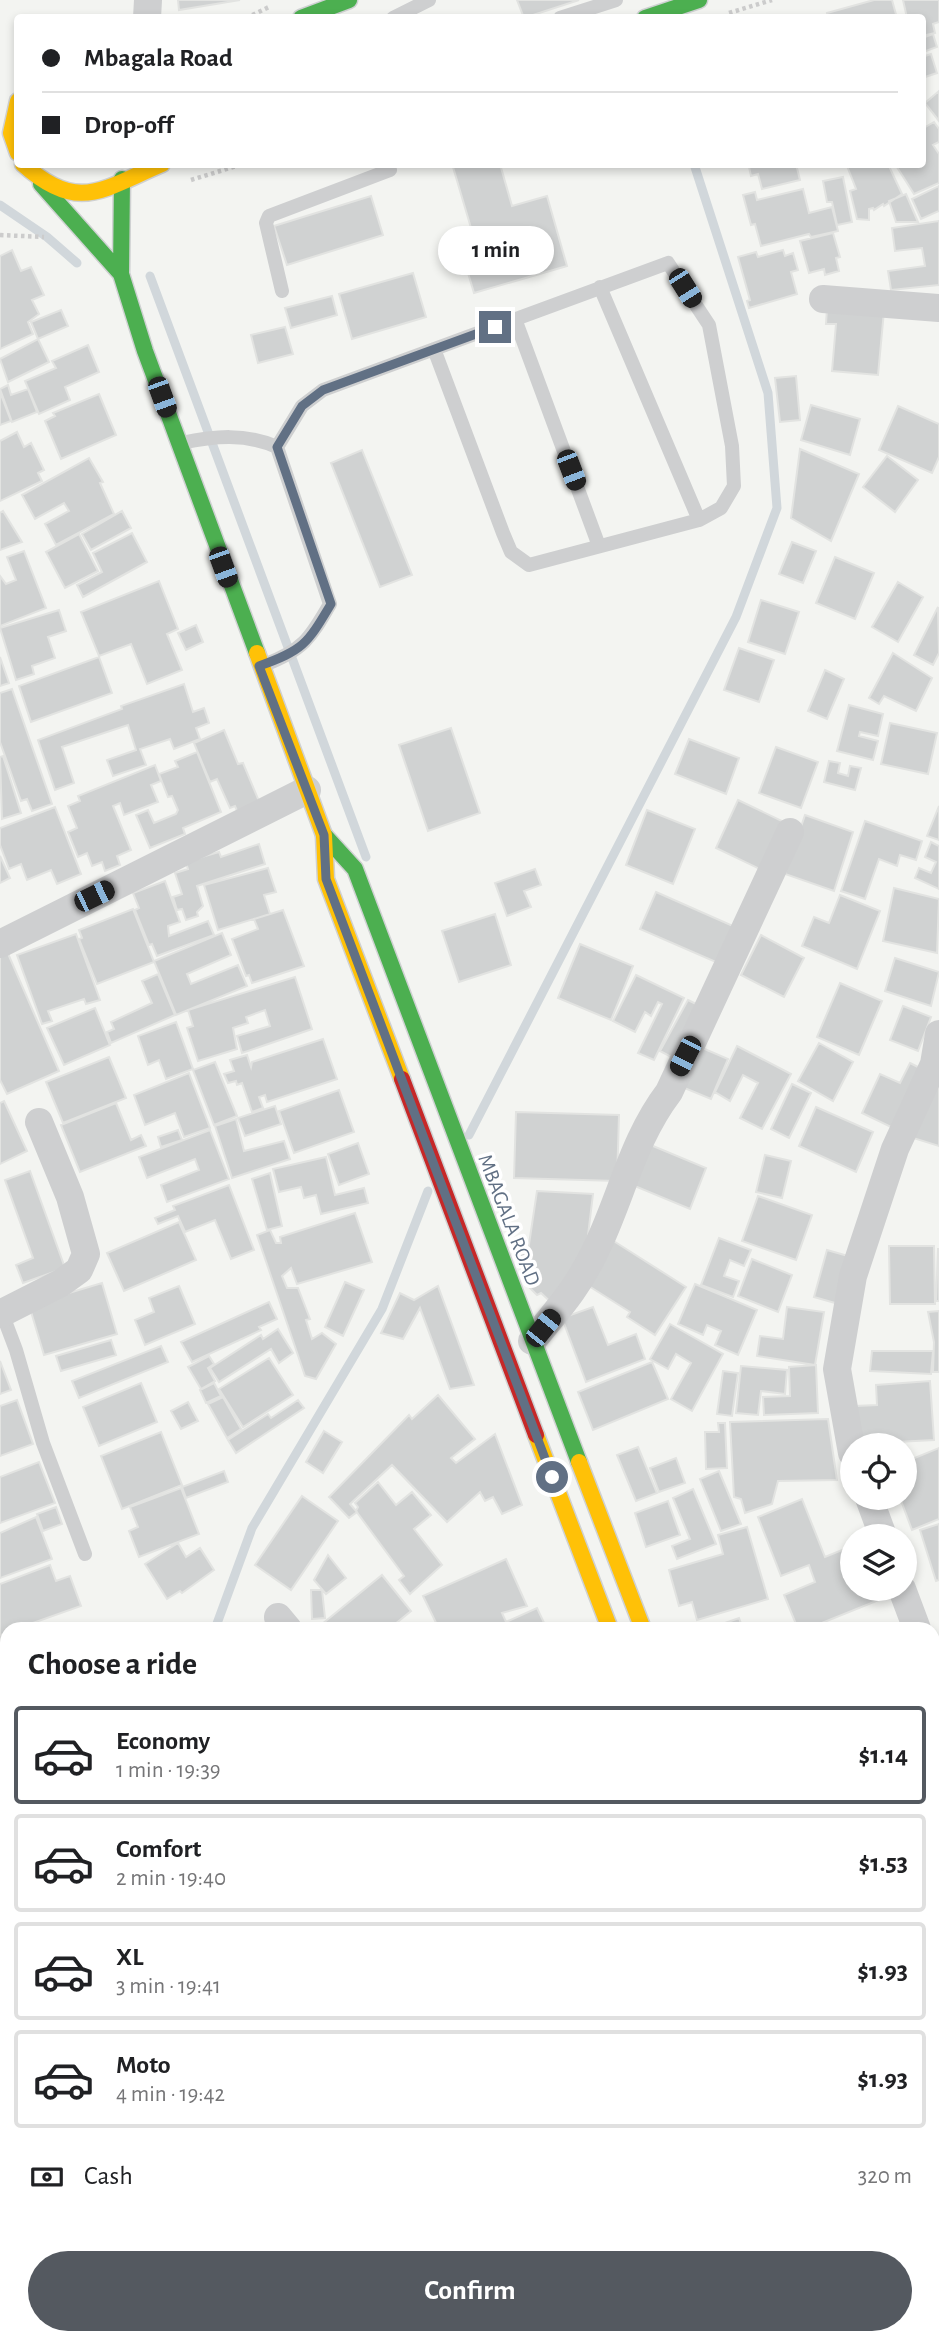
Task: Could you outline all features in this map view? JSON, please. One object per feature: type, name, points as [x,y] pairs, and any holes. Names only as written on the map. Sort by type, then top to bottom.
[{"type":"main road","points":[[312,14],[349,0]]},
{"type":"main road","points":[[657,14],[699,0]]},
{"type":"main road","points":[[13,151],[11,133],[14,119]]},
{"type":"main road","name":"MBAGALA ROAD","points":[[25,168],[34,184],[121,274]]},
{"type":"main road","points":[[121,179],[128,168]]},
{"type":"main road","points":[[34,184],[68,195],[97,193],[121,179],[151,168]]},
{"type":"main road","name":"MBAGALA ROAD","points":[[121,179],[124,217],[121,274],[259,666],[324,835],[326,879],[607,1622]]},
{"type":"main road","name":"MBAGALA ROAD","points":[[324,835],[355,869],[640,1622]]},
{"type":"street","points":[[823,299],[939,308]]},
{"type":"street","points":[[0,944],[307,790]]},
{"type":"street","points":[[532,1341],[568,1300],[598,1245],[629,1159],[650,1116],[669,1092],[790,832]]},
{"type":"street","points":[[848,1433],[836,1369],[853,1276],[895,1149],[934,1064],[939,1034]]},
{"type":"street","points":[[1,1313],[61,1283],[79,1270],[86,1254],[70,1198],[39,1122]]},
{"type":"street","points":[[906,1601],[914,1622]]},
{"type":"lane","points":[[401,14],[429,0]]},
{"type":"lane","points":[[572,14],[616,0]]},
{"type":"lane","points":[[282,291],[266,223],[269,216],[390,170]]},
{"type":"lane","points":[[277,447],[302,406],[323,390],[515,319],[668,263],[709,325],[732,446],[734,486],[721,508],[699,520],[529,565],[512,552],[434,349]]},
{"type":"lane","points":[[600,288],[699,520]]},
{"type":"lane","points":[[515,319],[600,546]]},
{"type":"lane","points":[[179,444],[228,436],[259,439],[277,447],[331,604],[304,645],[292,654],[259,666]]},
{"type":"lane","points":[[1,1313],[16,1350],[43,1443],[85,1554]]},
{"type":"path","points":[[254,14],[282,0]]},
{"type":"path","points":[[727,14],[772,0]]},
{"type":"building","points":[[178,0],[240,0],[179,10]]},
{"type":"building","points":[[517,0],[579,0],[536,14],[522,14]]},
{"type":"building","points":[[874,0],[892,0],[896,14],[827,14]]},
{"type":"building","points":[[903,0],[939,0],[939,22],[933,24],[935,33],[926,35],[926,14],[906,14]]},
{"type":"building","points":[[933,34],[937,47],[926,51],[926,37]]},
{"type":"building","points":[[931,54],[937,73],[926,77],[926,56]]},
{"type":"building","points":[[939,91],[939,121],[926,104]]},
{"type":"building","points":[[934,122],[939,129],[939,142],[933,145],[939,154],[939,183],[914,194],[898,168],[926,168],[926,127]]},
{"type":"building","points":[[453,168],[501,168],[512,206],[547,196],[567,266],[474,293],[459,243],[474,238]]},
{"type":"building","points":[[749,168],[797,168],[800,180],[762,189],[758,174],[751,176]]},
{"type":"building","points":[[848,168],[890,168],[902,194],[884,206],[883,204],[874,210],[869,209],[869,220],[857,219],[850,191],[856,189]]},
{"type":"building","points":[[843,177],[852,222],[837,225],[832,202],[827,202],[823,181]]},
{"type":"building","points":[[939,186],[939,211],[921,219],[912,199]]},
{"type":"building","points":[[803,189],[809,213],[832,207],[838,231],[811,237],[809,234],[761,246],[755,224],[751,225],[743,195],[755,192],[757,200]]},
{"type":"building","points":[[906,194],[918,222],[896,222],[889,201]]},
{"type":"building","points":[[371,196],[383,235],[287,265],[274,226]]},
{"type":"building","points":[[939,221],[939,285],[891,290],[888,271],[925,266],[922,248],[895,251],[892,228]]},
{"type":"building","points":[[833,233],[840,257],[836,258],[839,271],[825,275],[824,269],[809,273],[800,241]]},
{"type":"building","points":[[12,250],[21,271],[31,267],[44,295],[32,300],[39,314],[28,322],[33,334],[0,349],[0,256]]},
{"type":"building","points":[[783,250],[785,256],[793,253],[798,270],[791,272],[797,294],[749,308],[747,301],[750,300],[738,257],[756,252],[758,257]]},
{"type":"building","points":[[413,273],[426,317],[352,339],[339,294]]},
{"type":"building","points":[[332,296],[337,315],[291,328],[285,308]]},
{"type":"building","points":[[827,308],[884,311],[878,375],[832,371],[836,324],[826,324]]},
{"type":"building","points":[[61,310],[68,326],[38,339],[31,322]]},
{"type":"building","points":[[285,327],[293,354],[258,363],[251,335]]},
{"type":"building","points":[[38,339],[49,362],[8,382],[0,359]]},
{"type":"building","points":[[88,345],[99,372],[65,387],[70,400],[39,414],[25,381],[56,368],[52,361]]},
{"type":"building","points":[[796,376],[800,420],[780,422],[775,378]]},
{"type":"building","points":[[8,385],[11,395],[28,389],[37,412],[12,422],[0,389]]},
{"type":"building","points":[[0,392],[11,421],[0,425]]},
{"type":"building","points":[[99,394],[116,435],[61,459],[45,421],[55,416],[53,413]]},
{"type":"building","points":[[811,405],[860,419],[850,455],[801,440]]},
{"type":"building","points":[[898,406],[939,424],[939,457],[932,473],[879,450]]},
{"type":"building","points":[[17,432],[24,447],[31,443],[44,470],[38,473],[42,481],[0,501],[0,441]]},
{"type":"building","points":[[800,449],[859,474],[831,541],[791,518]]},
{"type":"building","points":[[362,450],[412,575],[380,587],[331,463]]},
{"type":"building","points":[[887,456],[918,480],[895,512],[863,487]]},
{"type":"building","points":[[89,458],[103,482],[100,483],[114,514],[56,545],[45,524],[69,511],[64,503],[35,519],[22,495]]},
{"type":"building","points":[[3,511],[22,542],[0,550],[0,513]]},
{"type":"building","points":[[122,511],[131,528],[91,550],[82,534]]},
{"type":"building","points":[[132,533],[147,562],[83,597],[77,585],[102,572],[93,553]]},
{"type":"building","points":[[79,534],[98,571],[65,588],[46,552]]},
{"type":"building","points":[[792,542],[816,551],[803,583],[779,574]]},
{"type":"building","points":[[24,551],[46,608],[0,626],[0,576],[6,584],[16,580],[7,557]]},
{"type":"building","points":[[835,557],[874,573],[855,619],[816,603]]},
{"type":"building","points":[[159,581],[178,629],[167,634],[182,670],[147,684],[131,644],[99,656],[81,612]]},
{"type":"building","points":[[898,582],[923,597],[898,642],[872,627]]},
{"type":"building","points":[[761,600],[799,612],[785,654],[748,642]]},
{"type":"building","points":[[938,607],[939,653],[933,665],[914,655]]},
{"type":"building","points":[[59,610],[66,631],[48,637],[55,658],[32,666],[34,674],[16,680],[0,628]]},
{"type":"building","points":[[196,625],[203,642],[186,650],[178,633]]},
{"type":"building","points":[[739,648],[774,660],[759,702],[724,690]]},
{"type":"building","points":[[893,653],[932,678],[916,711],[884,696],[879,704],[869,698]]},
{"type":"building","points":[[0,657],[9,683],[0,686]]},
{"type":"building","points":[[99,657],[112,693],[31,722],[19,686]]},
{"type":"building","points":[[825,670],[844,679],[827,719],[808,711]]},
{"type":"building","points":[[184,684],[193,712],[204,708],[209,723],[196,728],[200,739],[174,749],[170,739],[140,749],[146,765],[113,776],[107,760],[136,750],[128,725],[62,747],[74,783],[55,790],[38,740]]},
{"type":"building","points":[[12,689],[52,804],[32,811],[27,799],[21,801],[0,742],[0,693]]},
{"type":"building","points":[[849,705],[883,714],[878,736],[860,732],[859,736],[878,741],[873,760],[837,751]]},
{"type":"building","points":[[890,723],[937,733],[928,774],[881,764]]},
{"type":"building","points":[[451,728],[480,813],[428,831],[399,745]]},
{"type":"building","points":[[224,730],[238,764],[243,763],[261,806],[239,815],[235,806],[230,808],[217,779],[210,782],[194,743]]},
{"type":"building","points":[[689,739],[739,758],[726,794],[675,774]]},
{"type":"building","points":[[776,747],[818,762],[801,808],[759,793]]},
{"type":"building","points":[[197,752],[221,812],[183,828],[185,834],[150,848],[136,815],[148,810],[154,823],[176,814],[178,810],[172,796],[168,797],[159,774],[178,767],[175,761]]},
{"type":"building","points":[[3,756],[21,813],[2,819],[0,757]]},
{"type":"building","points":[[829,761],[840,763],[838,773],[848,776],[850,766],[861,768],[855,790],[824,782]]},
{"type":"building","points":[[155,765],[161,781],[151,785],[158,802],[124,815],[120,803],[113,806],[131,850],[117,856],[120,865],[105,871],[102,862],[92,866],[87,853],[78,857],[68,832],[77,828],[68,806],[80,801],[78,796]]},
{"type":"building","points":[[738,800],[786,823],[764,871],[716,848]]},
{"type":"building","points":[[939,806],[939,840],[927,836]]},
{"type":"building","points":[[55,807],[81,874],[57,884],[51,870],[27,880],[21,864],[9,869],[0,845],[0,828]]},
{"type":"building","points":[[647,810],[695,829],[673,884],[626,865]]},
{"type":"building","points":[[805,815],[853,832],[834,891],[785,874]]},
{"type":"building","points":[[865,821],[922,841],[916,860],[900,855],[897,866],[879,859],[865,899],[841,891]]},
{"type":"building","points":[[931,842],[939,846],[939,889],[915,878],[919,868],[931,873],[936,862],[925,857]]},
{"type":"building","points":[[259,844],[265,864],[197,886],[203,906],[197,912],[198,916],[186,920],[182,909],[177,910],[173,897],[182,894],[175,873],[188,869],[186,863],[205,856],[219,852],[221,857]]},
{"type":"building","points":[[0,856],[10,878],[0,883]]},
{"type":"building","points":[[268,868],[276,892],[264,895],[270,914],[218,930],[204,885]]},
{"type":"building","points":[[535,869],[541,885],[524,891],[531,907],[507,916],[495,883]]},
{"type":"building","points":[[165,881],[180,922],[168,926],[169,936],[208,921],[214,935],[157,956],[152,944],[149,945],[135,910],[139,908],[133,893]]},
{"type":"building","points":[[894,888],[939,899],[937,953],[883,941]]},
{"type":"building","points":[[656,892],[733,926],[718,963],[640,929]]},
{"type":"building","points":[[840,895],[880,911],[857,969],[802,946],[814,917],[829,923]]},
{"type":"building","points":[[133,909],[154,962],[97,984],[79,939],[82,938],[79,930]]},
{"type":"building","points":[[283,910],[304,966],[252,983],[249,975],[246,976],[232,939],[258,929],[254,919]]},
{"type":"building","points":[[495,914],[511,965],[459,982],[442,931]]},
{"type":"building","points":[[222,933],[231,955],[187,974],[191,984],[238,965],[247,986],[176,1015],[154,961]]},
{"type":"building","points":[[76,934],[100,1000],[86,1004],[84,999],[48,1011],[52,1021],[42,1024],[17,955]]},
{"type":"building","points":[[761,935],[804,958],[784,997],[741,975]]},
{"type":"building","points":[[580,944],[633,966],[611,1020],[558,998]]},
{"type":"building","points":[[6,949],[59,1071],[7,1094],[0,1080],[0,952]]},
{"type":"building","points":[[895,958],[939,972],[931,1006],[885,991]]},
{"type":"building","points":[[158,974],[175,1015],[111,1043],[107,1032],[114,1029],[111,1022],[152,1003],[142,981]]},
{"type":"building","points":[[636,975],[684,998],[654,1060],[638,1053],[662,1004],[658,1002],[651,1016],[645,1012],[635,1032],[613,1021]]},
{"type":"building","points":[[295,977],[312,1029],[242,1053],[237,1036],[270,1026],[265,1010],[246,1017],[248,1023],[233,1028],[237,1049],[198,1061],[187,1028],[193,1026],[188,1010]]},
{"type":"building","points":[[840,983],[882,1001],[859,1055],[817,1037]]},
{"type":"building","points":[[688,1000],[700,1006],[673,1058],[660,1051]]},
{"type":"building","points":[[903,1006],[931,1017],[918,1051],[890,1040]]},
{"type":"building","points":[[95,1008],[110,1045],[64,1065],[47,1028]]},
{"type":"building","points":[[176,1022],[193,1069],[166,1079],[159,1060],[148,1065],[138,1036]]},
{"type":"building","points":[[323,1039],[337,1079],[267,1102],[265,1095],[259,1097],[263,1108],[252,1112],[242,1083],[228,1083],[224,1074],[234,1071],[230,1060],[247,1055],[251,1067],[252,1062]]},
{"type":"building","points":[[819,1043],[853,1062],[833,1101],[798,1081]]},
{"type":"building","points":[[737,1046],[791,1074],[762,1129],[740,1118],[758,1083],[743,1075],[730,1101],[715,1092]]},
{"type":"building","points":[[700,1047],[728,1059],[711,1099],[682,1087]]},
{"type":"building","points":[[109,1057],[126,1098],[63,1123],[46,1082]]},
{"type":"building","points":[[215,1062],[237,1116],[214,1125],[193,1070]]},
{"type":"building","points":[[910,1063],[922,1069],[893,1128],[862,1113],[880,1074],[900,1083]]},
{"type":"building","points":[[189,1073],[210,1128],[184,1137],[175,1113],[145,1125],[134,1095]]},
{"type":"building","points":[[939,1077],[939,1146],[910,1137]]},
{"type":"building","points":[[792,1084],[811,1093],[789,1138],[771,1129]]},
{"type":"building","points":[[339,1090],[354,1132],[294,1153],[279,1111]]},
{"type":"building","points":[[4,1101],[27,1151],[0,1164],[0,1103]]},
{"type":"building","points":[[116,1103],[131,1140],[141,1135],[146,1146],[80,1172],[61,1125]]},
{"type":"building","points":[[275,1106],[281,1124],[245,1136],[238,1118]]},
{"type":"building","points":[[816,1107],[873,1132],[856,1172],[799,1146]]},
{"type":"building","points":[[516,1112],[619,1115],[617,1181],[514,1178]]},
{"type":"building","points":[[236,1119],[244,1151],[284,1141],[290,1159],[232,1178],[215,1126]]},
{"type":"building","points":[[178,1130],[182,1140],[161,1147],[158,1137]]},
{"type":"building","points":[[210,1130],[229,1179],[167,1202],[161,1185],[199,1170],[195,1159],[147,1178],[139,1157]]},
{"type":"building","points":[[641,1141],[706,1168],[690,1209],[625,1182]]},
{"type":"building","points":[[358,1143],[369,1174],[339,1185],[328,1154]]},
{"type":"building","points":[[765,1155],[791,1161],[782,1198],[756,1192]]},
{"type":"building","points":[[326,1157],[335,1195],[364,1188],[368,1203],[321,1214],[316,1195],[304,1198],[301,1187],[279,1192],[273,1169]]},
{"type":"building","points":[[30,1171],[65,1268],[23,1283],[16,1265],[33,1258],[5,1180]]},
{"type":"building","points":[[270,1173],[282,1226],[267,1230],[252,1179]]},
{"type":"building","points":[[229,1185],[254,1250],[231,1259],[215,1220],[185,1232],[178,1216],[158,1224],[155,1218],[175,1210],[173,1206]]},
{"type":"building","points":[[537,1191],[593,1194],[585,1260],[555,1306],[541,1293],[537,1295],[528,1286],[536,1280],[528,1266],[521,1270],[517,1251],[528,1251]]},
{"type":"building","points":[[758,1196],[812,1215],[796,1260],[742,1241]]},
{"type":"building","points":[[355,1213],[372,1262],[297,1284],[291,1268],[282,1276],[287,1288],[298,1288],[310,1319],[306,1320],[312,1339],[322,1333],[336,1344],[316,1379],[305,1376],[257,1235],[270,1230],[276,1243],[281,1243],[280,1237]]},
{"type":"building","points":[[179,1222],[196,1260],[124,1291],[107,1253]]},
{"type":"building","points":[[719,1238],[751,1250],[744,1266],[730,1260],[724,1276],[739,1281],[733,1297],[701,1285]]},
{"type":"building","points":[[612,1240],[686,1287],[655,1335],[627,1317],[630,1312],[584,1283]]},
{"type":"building","points":[[889,1246],[934,1246],[935,1304],[890,1304]]},
{"type":"building","points":[[938,1249],[939,1301],[936,1301]]},
{"type":"building","points":[[827,1250],[855,1258],[842,1305],[814,1297]]},
{"type":"building","points":[[752,1259],[792,1275],[778,1312],[738,1296]]},
{"type":"building","points":[[345,1282],[364,1290],[343,1336],[325,1327]]},
{"type":"building","points":[[102,1283],[117,1334],[44,1355],[29,1305]]},
{"type":"building","points":[[695,1284],[757,1310],[738,1355],[715,1345],[721,1331],[707,1325],[703,1335],[678,1324]]},
{"type":"building","points":[[179,1286],[195,1324],[145,1345],[135,1320],[154,1312],[149,1298]]},
{"type":"building","points":[[438,1286],[474,1385],[450,1389],[420,1308],[403,1339],[381,1333],[400,1293],[414,1300]]},
{"type":"building","points":[[269,1302],[277,1319],[259,1327],[261,1330],[192,1362],[181,1342]]},
{"type":"building","points":[[593,1307],[608,1345],[636,1334],[645,1359],[586,1382],[562,1318]]},
{"type":"building","points":[[787,1307],[824,1312],[815,1365],[757,1356],[760,1336],[783,1339]]},
{"type":"building","points":[[939,1311],[939,1372],[933,1372],[934,1342],[928,1312]]},
{"type":"building","points":[[670,1324],[723,1354],[692,1411],[671,1399],[691,1363],[676,1354],[668,1369],[650,1359]]},
{"type":"building","points":[[278,1329],[293,1353],[279,1363],[271,1349],[219,1382],[210,1368],[261,1335],[263,1339]]},
{"type":"building","points":[[111,1340],[116,1355],[61,1371],[56,1356]]},
{"type":"building","points":[[161,1346],[168,1362],[79,1398],[72,1381]]},
{"type":"building","points":[[872,1351],[933,1351],[931,1374],[870,1371]]},
{"type":"building","points":[[209,1356],[214,1364],[208,1368],[215,1381],[201,1389],[188,1367]]},
{"type":"building","points":[[269,1358],[293,1395],[243,1427],[219,1389]]},
{"type":"building","points":[[0,1361],[11,1390],[0,1394]]},
{"type":"building","points":[[652,1362],[668,1399],[593,1430],[578,1392]]},
{"type":"building","points":[[816,1365],[818,1413],[764,1415],[763,1397],[790,1396],[789,1367]]},
{"type":"building","points":[[741,1366],[787,1370],[785,1394],[761,1391],[758,1415],[736,1413]]},
{"type":"building","points":[[723,1371],[738,1373],[732,1416],[717,1414]]},
{"type":"building","points":[[930,1381],[934,1440],[917,1441],[917,1433],[857,1433],[855,1406],[877,1405],[876,1385]]},
{"type":"building","points":[[141,1383],[157,1422],[99,1446],[83,1407]]},
{"type":"building","points":[[214,1383],[221,1396],[206,1403],[200,1390]]},
{"type":"building","points":[[438,1395],[475,1439],[451,1458],[456,1463],[495,1434],[522,1505],[502,1514],[493,1497],[485,1501],[480,1492],[447,1522],[392,1465],[350,1504],[357,1512],[349,1518],[329,1497],[409,1415],[412,1419]]},
{"type":"building","points":[[223,1397],[241,1429],[227,1438],[208,1404]]},
{"type":"building","points":[[17,1400],[33,1444],[0,1456],[0,1406]]},
{"type":"building","points":[[298,1400],[304,1408],[236,1453],[228,1440],[268,1414],[271,1418]]},
{"type":"building","points":[[188,1402],[198,1421],[181,1429],[171,1411]]},
{"type":"building","points":[[828,1419],[837,1480],[778,1481],[772,1504],[745,1513],[741,1499],[734,1497],[730,1422]]},
{"type":"building","points":[[718,1423],[725,1423],[727,1468],[706,1469],[705,1432],[719,1432]]},
{"type":"building","points":[[324,1431],[342,1442],[323,1473],[306,1462]]},
{"type":"building","points":[[161,1432],[182,1485],[122,1509],[101,1456]]},
{"type":"building","points":[[638,1447],[657,1493],[636,1501],[617,1455]]},
{"type":"building","points":[[939,1448],[939,1519],[917,1528],[917,1524],[910,1524],[904,1510],[917,1510],[917,1457]]},
{"type":"building","points":[[676,1458],[685,1483],[659,1492],[650,1468]]},
{"type":"building","points":[[39,1462],[55,1503],[0,1523],[0,1477]]},
{"type":"building","points":[[224,1471],[228,1482],[186,1498],[182,1487]]},
{"type":"building","points":[[719,1471],[741,1524],[721,1531],[700,1479]]},
{"type":"building","points":[[378,1482],[396,1505],[412,1492],[431,1515],[414,1529],[442,1565],[410,1594],[399,1580],[404,1576],[356,1511],[358,1507],[355,1503]]},
{"type":"building","points":[[181,1488],[199,1534],[139,1557],[129,1531],[138,1527],[130,1507]]},
{"type":"building","points":[[693,1489],[716,1544],[677,1559],[672,1546],[690,1539],[673,1498]]},
{"type":"building","points":[[302,1496],[338,1521],[291,1590],[255,1565]]},
{"type":"building","points":[[802,1499],[825,1557],[840,1551],[840,1601],[877,1601],[824,1622],[795,1622],[784,1595],[815,1582],[809,1565],[781,1576],[758,1517]]},
{"type":"building","points":[[668,1501],[680,1535],[646,1547],[635,1513]]},
{"type":"building","points":[[56,1507],[62,1524],[43,1531],[37,1514]]},
{"type":"building","points":[[36,1517],[52,1559],[0,1578],[0,1533]]},
{"type":"building","points":[[939,1524],[939,1580],[936,1581],[920,1530]]},
{"type":"building","points":[[747,1527],[768,1599],[697,1620],[692,1602],[679,1606],[669,1570],[723,1554],[718,1535]]},
{"type":"building","points":[[178,1543],[186,1557],[200,1548],[214,1570],[182,1593],[180,1591],[167,1599],[145,1564]]},
{"type":"building","points":[[328,1555],[346,1578],[326,1594],[314,1580]]},
{"type":"building","points":[[506,1559],[527,1606],[502,1613],[506,1622],[436,1622],[423,1596]]},
{"type":"building","points":[[50,1565],[56,1581],[70,1576],[81,1606],[36,1622],[0,1622],[0,1584]]},
{"type":"building","points":[[382,1575],[411,1611],[398,1622],[325,1622]]},
{"type":"building","points":[[311,1590],[322,1590],[325,1618],[312,1619]]},
{"type":"building","points":[[537,1608],[544,1622],[506,1622]]},
{"type":"waterway","points":[[469,1135],[736,617],[777,508],[768,393],[695,168]]},
{"type":"waterway","points":[[0,205],[47,237],[77,263]]},
{"type":"waterway","points":[[150,276],[366,857]]},
{"type":"waterway","points":[[218,1622],[252,1528],[382,1309],[428,1191]]},
{"type":"traffic: fast","points":[[312,14],[349,0]]},
{"type":"traffic: fast","points":[[657,14],[699,0]]},
{"type":"traffic: fast","points":[[122,179],[121,274],[145,351],[257,653]]},
{"type":"traffic: fast","points":[[41,184],[121,274]]},
{"type":"traffic: fast","points":[[324,835],[355,869],[579,1462]]},
{"type":"traffic: slow","points":[[14,119],[11,133],[14,142]]},
{"type":"traffic: slow","points":[[28,168],[60,189],[76,193],[107,188],[153,168]]},
{"type":"traffic: slow","points":[[257,653],[324,835],[326,879],[402,1079]]},
{"type":"traffic: slow","points":[[536,1435],[607,1622]]},
{"type":"traffic: slow","points":[[579,1462],[640,1622]]},
{"type":"traffic: jam","points":[[402,1079],[536,1435]]},
{"type":"route","points":[[495,327],[323,390],[302,406],[277,447],[331,604],[312,637],[304,645],[292,654],[259,666],[324,835],[326,879],[552,1477]]}]
